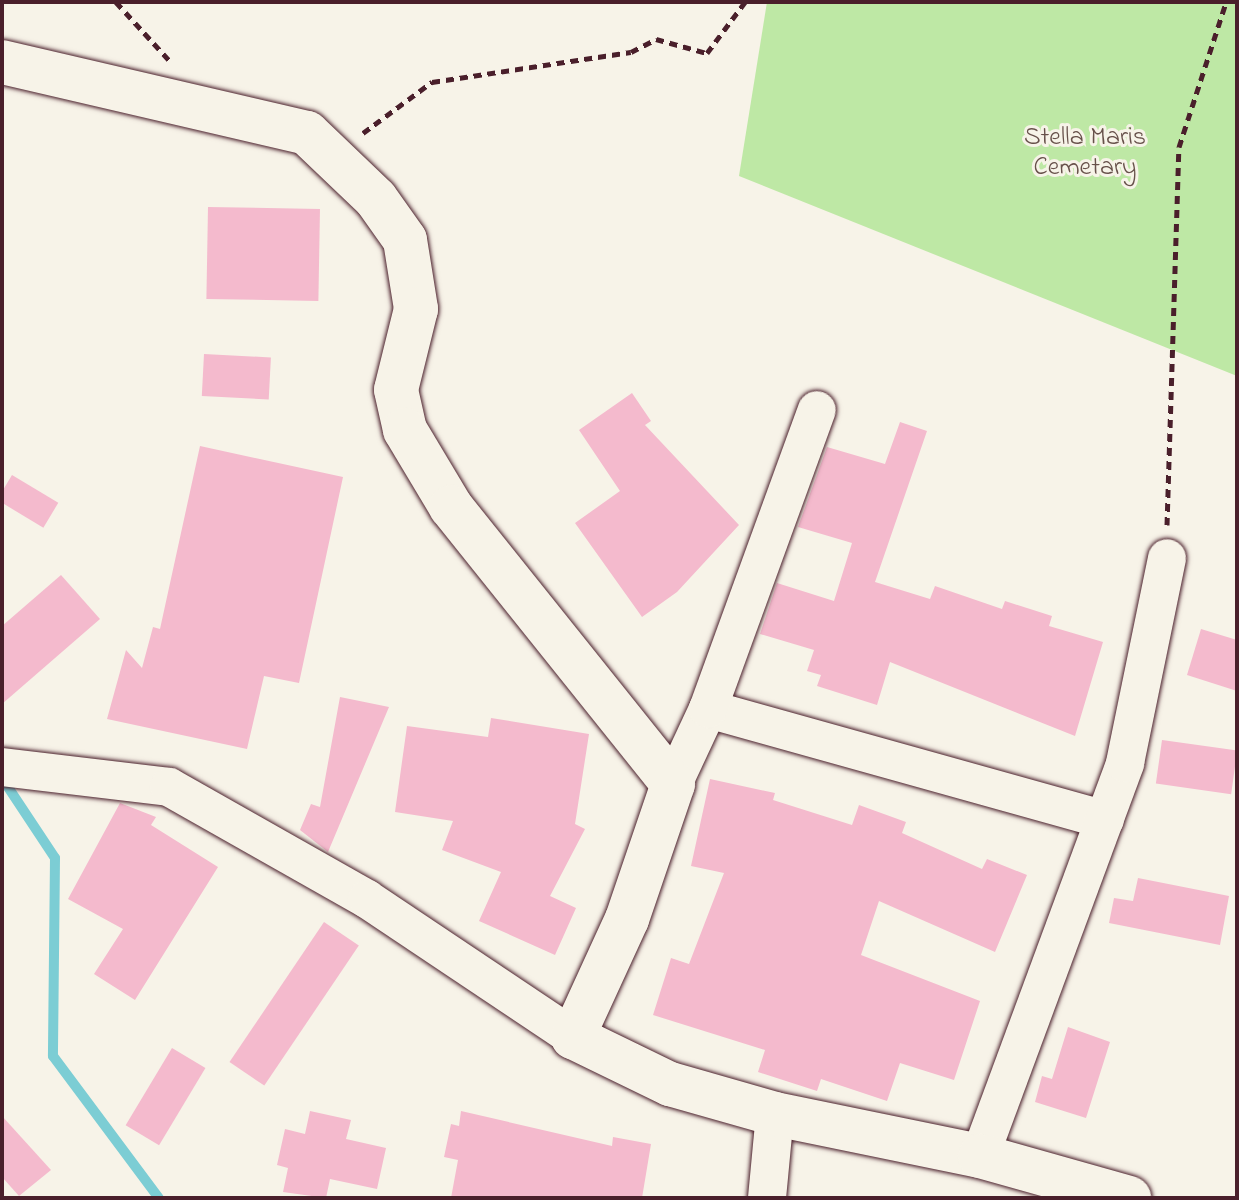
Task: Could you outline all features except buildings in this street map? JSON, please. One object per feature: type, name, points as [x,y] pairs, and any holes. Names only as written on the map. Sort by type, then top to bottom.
[{"type":"street","points":[[2,62],[278,121],[333,155],[376,199],[414,265],[416,309],[396,390],[405,430],[451,507],[673,784]]},
{"type":"street","points":[[573,1037],[627,919],[673,784],[708,709],[817,410]]},
{"type":"street","points":[[980,1156],[1125,763],[1167,558]]},
{"type":"street","points":[[708,709],[1105,820]]},
{"type":"street","points":[[10,767],[152,783],[185,795],[367,899],[573,1037],[670,1084],[775,1114],[980,1156],[1129,1198]]},
{"type":"street","points":[[767,1198],[775,1114]]},
{"type":"path","points":[[116,2],[211,106]]},
{"type":"path","points":[[333,155],[432,82],[631,52],[656,39],[707,53],[745,2]]},
{"type":"path","points":[[1167,558],[1179,147],[1226,2]]},
{"type":"green space","name":"Stella Maris Cemetary","points":[[767,2],[1237,2],[1237,376],[739,176]]},
{"type":"waterway","points":[[2,778],[55,858],[53,1056],[159,1198]]}]
